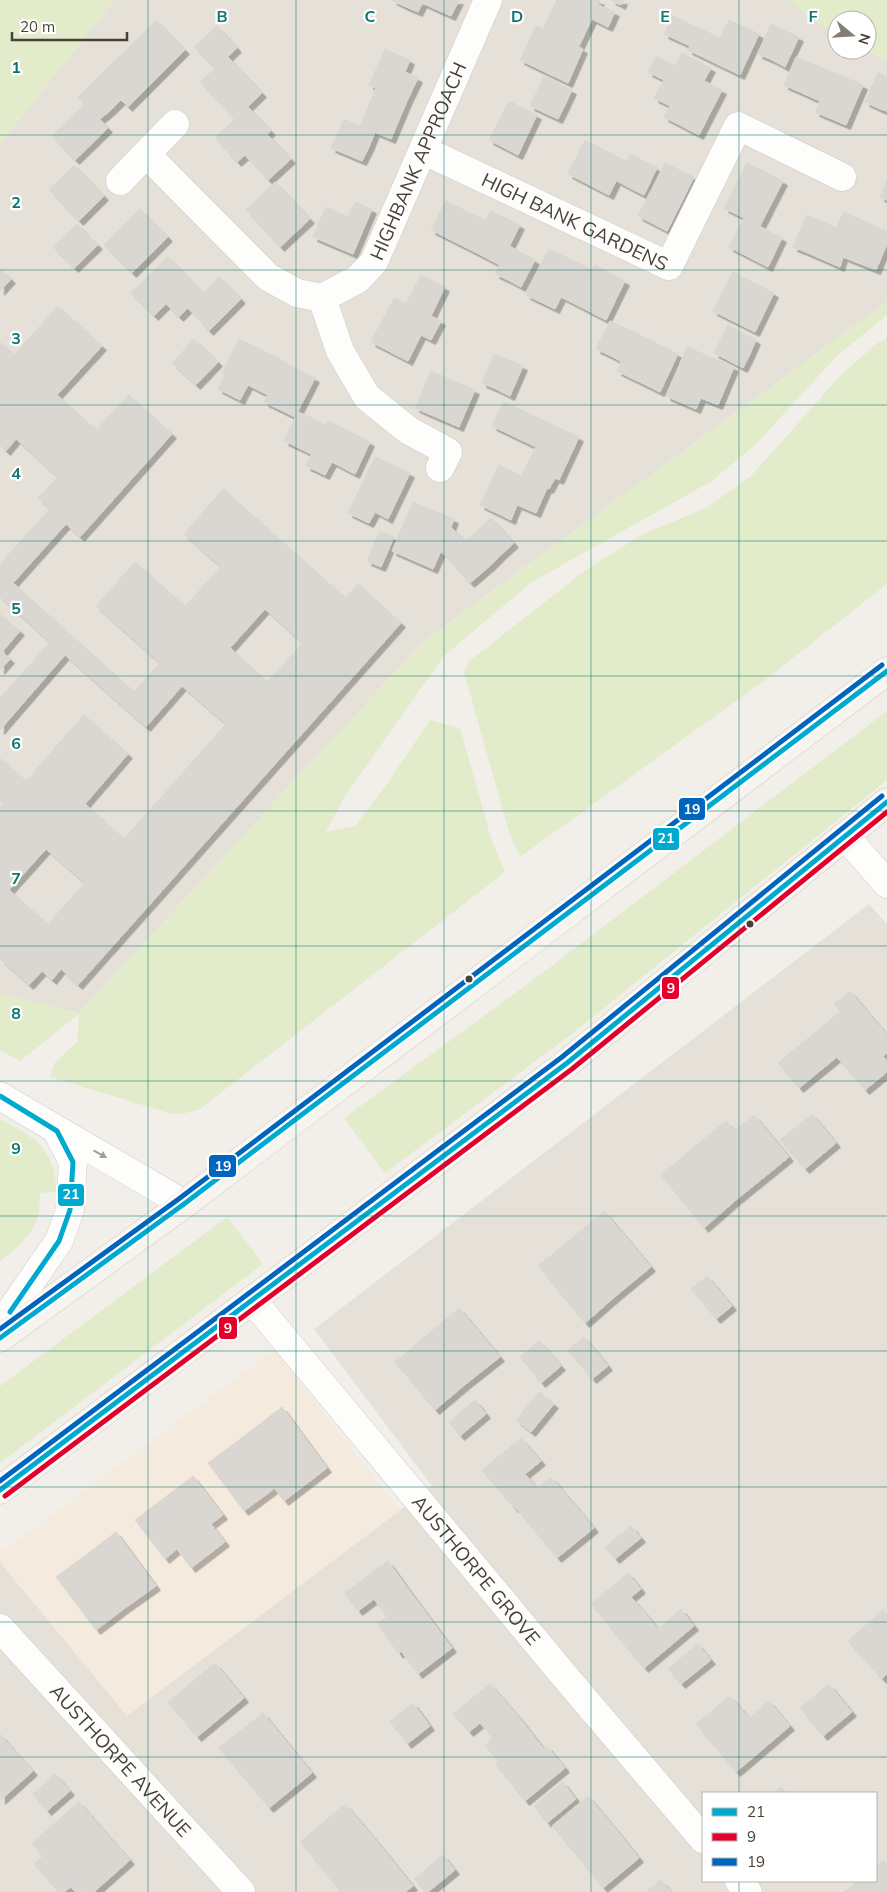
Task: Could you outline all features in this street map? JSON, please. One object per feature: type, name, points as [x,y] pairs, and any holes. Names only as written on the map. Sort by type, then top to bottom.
[{"type":"main road","points":[[0,1338],[184,1204],[887,671]]},
{"type":"main road","points":[[0,1490],[567,1063],[887,802]]},
{"type":"street","name":"HIGHBANK APPROACH","points":[[322,298],[358,280],[374,262],[488,0]]},
{"type":"street","points":[[120,182],[175,124]]},
{"type":"street","name":"HIGH BANK GARDENS","points":[[423,150],[669,266],[738,126],[842,177]]},
{"type":"street","points":[[146,154],[268,278],[297,293],[322,298],[340,351],[367,397],[408,430],[448,452],[440,468]]},
{"type":"street","points":[[846,837],[887,884]]},
{"type":"street","points":[[0,1096],[184,1204]]},
{"type":"street","points":[[0,1326],[59,1241],[70,1210],[73,1162],[57,1131]]},
{"type":"street","name":"AUSTHORPE GROVE","points":[[252,1300],[562,1673],[702,1838]]},
{"type":"street","name":"AUSTHORPE AVENUE","points":[[0,1628],[241,1892]]},
{"type":"street","points":[[740,1882],[748,1892]]},
{"type":"shaded area","points":[[114,0],[887,0],[887,302],[424,641],[79,1013],[0,993],[0,144]]},
{"type":"shaded area","points":[[869,904],[887,924],[887,1892],[0,1892],[0,1562],[127,1715],[432,1486],[314,1329]]},
{"type":"shaded area","points":[[274,1350],[400,1510],[127,1716],[0,1562],[0,1553]]},
{"type":"green space","points":[[0,0],[114,0],[0,144]]},
{"type":"green space","points":[[788,0],[887,0],[887,62],[877,56],[877,10],[827,10],[827,29]]},
{"type":"green space","points":[[887,302],[887,315],[837,356],[757,443],[712,481],[532,582],[444,656],[345,796],[326,832],[355,826],[384,788],[430,720],[460,728],[491,838],[505,872],[200,1109],[172,1114],[50,1077],[55,1062],[77,1042],[79,1014],[20,1061],[0,1050],[0,993],[79,1013],[424,641]]},
{"type":"green space","points":[[887,338],[887,584],[765,680],[520,857],[509,832],[464,672],[468,662],[587,569],[645,533],[706,508],[751,476],[840,376],[876,344]]},
{"type":"green space","points":[[887,711],[887,780],[573,1033],[385,1173],[344,1118],[537,977]]},
{"type":"green space","points":[[0,1119],[24,1133],[41,1146],[52,1164],[57,1192],[40,1193],[39,1213],[33,1228],[24,1240],[0,1262]]},
{"type":"green space","points":[[227,1217],[263,1264],[0,1463],[0,1386]]},
{"type":"building","points":[[392,0],[407,0],[404,6]]},
{"type":"building","points":[[407,0],[424,0],[418,12],[404,6]]},
{"type":"building","points":[[424,0],[459,0],[451,16],[422,3]]},
{"type":"building","points":[[557,0],[598,0],[600,1],[598,5],[615,12],[608,27],[592,19],[579,46],[543,29]]},
{"type":"building","points":[[611,0],[623,0],[621,5]]},
{"type":"building","points":[[673,16],[720,38],[729,20],[759,34],[740,75],[688,50],[690,46],[664,34]]},
{"type":"building","points":[[156,20],[185,50],[160,75],[131,45]]},
{"type":"building","points":[[771,24],[785,31],[772,60],[758,54]]},
{"type":"building","points":[[217,26],[227,37],[205,58],[194,47]]},
{"type":"building","points":[[536,26],[583,49],[568,83],[520,60]]},
{"type":"building","points":[[785,31],[799,37],[785,67],[772,60]]},
{"type":"building","points":[[227,37],[237,48],[215,69],[205,58]]},
{"type":"building","points":[[131,45],[160,75],[128,107],[98,77]]},
{"type":"building","points":[[385,49],[410,60],[405,72],[418,78],[407,101],[369,85]]},
{"type":"building","points":[[682,53],[711,68],[704,81],[675,66]]},
{"type":"building","points":[[656,56],[722,90],[699,135],[664,117],[670,106],[654,98],[664,80],[648,72]]},
{"type":"building","points":[[228,57],[262,93],[235,119],[200,82]]},
{"type":"building","points":[[796,57],[863,85],[846,125],[815,112],[820,101],[784,85]]},
{"type":"building","points":[[878,73],[887,77],[887,92],[880,109],[865,102]]},
{"type":"building","points":[[544,76],[572,90],[565,105],[537,91]]},
{"type":"building","points":[[98,77],[121,100],[111,110],[88,87]]},
{"type":"building","points":[[88,87],[111,110],[100,119],[78,97]]},
{"type":"building","points":[[376,88],[407,101],[391,139],[360,126]]},
{"type":"building","points":[[537,91],[565,105],[558,119],[530,106]]},
{"type":"building","points":[[887,92],[887,111],[880,109]]},
{"type":"building","points":[[509,101],[537,115],[518,155],[489,140]]},
{"type":"building","points":[[85,104],[108,128],[75,160],[52,136]]},
{"type":"building","points":[[248,107],[271,131],[267,134],[291,159],[268,180],[245,155],[237,162],[215,138]]},
{"type":"building","points":[[344,119],[375,132],[369,147],[338,134]]},
{"type":"building","points":[[338,134],[369,147],[362,161],[331,148]]},
{"type":"building","points":[[585,140],[626,161],[609,195],[568,174]]},
{"type":"building","points":[[630,154],[644,161],[630,188],[617,181]]},
{"type":"building","points":[[644,161],[657,168],[644,195],[630,188]]},
{"type":"building","points":[[665,163],[694,177],[667,231],[638,216]]},
{"type":"building","points":[[747,163],[783,181],[760,226],[724,208]]},
{"type":"building","points":[[74,165],[104,196],[79,221],[49,190]]},
{"type":"building","points":[[887,180],[887,200],[880,197]]},
{"type":"building","points":[[275,182],[310,219],[280,247],[246,210]]},
{"type":"building","points":[[446,201],[486,221],[471,250],[431,230]]},
{"type":"building","points":[[355,202],[372,209],[353,254],[313,237],[326,207],[348,217]]},
{"type":"building","points":[[140,209],[168,237],[132,273],[104,245]]},
{"type":"building","points":[[491,211],[520,225],[500,265],[471,250]]},
{"type":"building","points":[[843,212],[887,231],[887,244],[876,270],[843,257],[840,267],[824,260]]},
{"type":"building","points":[[806,215],[821,221],[808,253],[793,247]]},
{"type":"building","points":[[744,218],[782,238],[768,267],[729,247]]},
{"type":"building","points":[[821,221],[837,228],[824,260],[808,253]]},
{"type":"building","points":[[77,224],[87,235],[64,257],[53,247]]},
{"type":"building","points":[[87,235],[98,245],[74,268],[64,257]]},
{"type":"building","points":[[509,246],[522,253],[508,280],[495,274]]},
{"type":"building","points":[[549,249],[592,270],[575,304],[561,297],[555,309],[526,295]]},
{"type":"building","points":[[522,253],[535,260],[521,287],[508,280]]},
{"type":"building","points":[[168,257],[203,293],[179,317],[166,304],[154,316],[131,293]]},
{"type":"building","points":[[595,265],[625,281],[606,320],[575,304]]},
{"type":"building","points":[[0,269],[11,279],[0,291]]},
{"type":"building","points":[[733,272],[774,293],[755,332],[713,311]]},
{"type":"building","points":[[421,275],[445,287],[431,316],[441,321],[431,340],[421,335],[408,361],[371,342],[394,298],[406,304]]},
{"type":"building","points":[[219,277],[241,299],[209,331],[188,308]]},
{"type":"building","points":[[58,306],[102,346],[57,395],[96,430],[129,395],[172,434],[80,537],[66,524],[13,583],[134,692],[160,663],[96,606],[135,562],[185,606],[221,567],[184,534],[223,489],[345,598],[358,584],[401,623],[78,985],[61,969],[52,980],[42,971],[29,985],[0,959],[0,808],[3,805],[0,801],[0,758],[26,781],[84,715],[128,754],[85,804],[124,839],[226,724],[182,686],[146,727],[65,655],[0,730],[0,698],[50,642],[0,597],[0,564],[50,509],[38,498],[58,477],[16,439],[6,451],[0,445],[0,342],[14,355]],"holes":[[[265,609],[303,643],[267,682],[230,648]],[[46,849],[85,883],[48,924],[9,890]]]},
{"type":"building","points":[[610,321],[623,327],[609,355],[596,349]]},
{"type":"building","points":[[728,325],[756,340],[750,354],[721,339]]},
{"type":"building","points":[[623,327],[636,333],[622,362],[609,355]]},
{"type":"building","points":[[636,333],[678,354],[660,392],[617,371]]},
{"type":"building","points":[[194,339],[206,350],[184,374],[172,363]]},
{"type":"building","points":[[239,339],[284,361],[268,395],[248,385],[240,400],[218,389],[225,374],[222,373]]},
{"type":"building","points":[[721,339],[750,354],[743,368],[714,353]]},
{"type":"building","points":[[687,347],[734,367],[718,405],[701,398],[696,409],[666,396]]},
{"type":"building","points":[[206,350],[218,362],[196,385],[184,374]]},
{"type":"building","points":[[494,354],[509,360],[496,389],[482,383]]},
{"type":"building","points":[[509,360],[523,366],[510,396],[496,389]]},
{"type":"building","points":[[284,363],[315,378],[295,417],[264,402]]},
{"type":"building","points":[[431,371],[475,390],[459,427],[415,408]]},
{"type":"building","points":[[504,402],[579,437],[559,480],[555,478],[549,489],[521,476],[536,447],[492,426]]},
{"type":"building","points":[[298,412],[312,418],[297,447],[284,441]]},
{"type":"building","points":[[312,418],[326,425],[311,454],[297,447]]},
{"type":"building","points":[[328,421],[370,442],[355,474],[332,462],[325,475],[306,466]]},
{"type":"building","points":[[375,457],[410,473],[388,519],[375,512],[369,523],[348,513]]},
{"type":"building","points":[[499,465],[547,488],[536,513],[517,505],[511,520],[480,505]]},
{"type":"building","points":[[413,502],[454,519],[451,527],[465,542],[468,539],[491,565],[470,583],[441,551],[433,569],[392,551]]},
{"type":"building","points":[[491,518],[514,543],[502,554],[479,529]]},
{"type":"building","points":[[479,529],[502,554],[491,565],[468,539]]},
{"type":"building","points":[[380,531],[394,537],[381,567],[367,561]]},
{"type":"building","points":[[0,614],[20,631],[2,652],[10,659],[0,670]]},
{"type":"building","points":[[850,991],[887,1035],[887,1053],[883,1056],[887,1061],[887,1072],[865,1090],[837,1057],[799,1088],[778,1063],[840,1012],[834,1004]]},
{"type":"building","points":[[812,1114],[836,1143],[805,1169],[780,1140]]},
{"type":"building","points":[[754,1115],[789,1157],[736,1200],[693,1148],[726,1121],[735,1131]]},
{"type":"building","points":[[693,1148],[736,1200],[704,1228],[661,1175]]},
{"type":"building","points":[[604,1211],[651,1267],[617,1295],[571,1239]]},
{"type":"building","points":[[571,1239],[617,1295],[585,1323],[538,1266]]},
{"type":"building","points":[[707,1276],[732,1306],[716,1319],[691,1289]]},
{"type":"building","points":[[459,1308],[500,1357],[467,1383],[427,1335]]},
{"type":"building","points":[[427,1335],[467,1383],[435,1410],[395,1362]]},
{"type":"building","points":[[584,1337],[608,1366],[592,1379],[568,1350]]},
{"type":"building","points":[[539,1341],[561,1366],[541,1383],[520,1357]]},
{"type":"building","points":[[539,1392],[554,1404],[531,1432],[516,1420]]},
{"type":"building","points":[[475,1400],[486,1414],[460,1436],[449,1422]]},
{"type":"building","points":[[282,1407],[327,1468],[284,1501],[239,1440]]},
{"type":"building","points":[[521,1438],[541,1461],[525,1474],[537,1488],[514,1508],[482,1470]]},
{"type":"building","points":[[239,1440],[275,1488],[244,1511],[208,1463]]},
{"type":"building","points":[[193,1476],[223,1515],[211,1524],[225,1542],[208,1555],[164,1498]]},
{"type":"building","points":[[551,1477],[594,1528],[557,1558],[515,1507]]},
{"type":"building","points":[[164,1498],[208,1555],[191,1568],[177,1549],[165,1559],[135,1520]]},
{"type":"building","points":[[631,1526],[641,1538],[615,1559],[605,1547]]},
{"type":"building","points":[[116,1532],[156,1586],[125,1608],[86,1555]]},
{"type":"building","points":[[86,1555],[125,1608],[96,1630],[56,1577]]},
{"type":"building","points":[[388,1561],[414,1597],[387,1617],[374,1599],[358,1611],[345,1593]]},
{"type":"building","points":[[628,1573],[641,1589],[631,1597],[645,1613],[617,1636],[591,1604]]},
{"type":"building","points":[[414,1597],[452,1648],[418,1674],[401,1651],[399,1654],[377,1624]]},
{"type":"building","points":[[681,1609],[694,1626],[644,1668],[617,1636],[645,1613],[658,1629]]},
{"type":"building","points":[[883,1610],[887,1615],[887,1674],[882,1679],[848,1641]]},
{"type":"building","points":[[698,1644],[711,1660],[681,1684],[668,1669]]},
{"type":"building","points":[[215,1663],[244,1698],[197,1737],[168,1702]]},
{"type":"building","points":[[490,1684],[518,1716],[492,1737],[480,1723],[469,1732],[453,1714]]},
{"type":"building","points":[[829,1684],[852,1712],[823,1736],[800,1708]]},
{"type":"building","points":[[730,1696],[749,1718],[769,1701],[790,1726],[736,1772],[696,1724]]},
{"type":"building","points":[[413,1703],[422,1715],[399,1733],[390,1722]]},
{"type":"building","points":[[263,1713],[312,1773],[269,1808],[219,1748]]},
{"type":"building","points":[[422,1715],[430,1726],[407,1744],[399,1733]]},
{"type":"building","points":[[518,1716],[544,1749],[547,1746],[565,1768],[525,1801],[495,1764],[498,1761],[485,1745]]},
{"type":"building","points":[[0,1734],[11,1747],[0,1757]]},
{"type":"building","points":[[11,1747],[33,1771],[1,1800],[0,1757]]},
{"type":"building","points":[[55,1774],[70,1791],[47,1811],[33,1794]]},
{"type":"building","points":[[563,1782],[576,1799],[547,1823],[534,1806]]},
{"type":"building","points":[[781,1787],[785,1792],[775,1792]]},
{"type":"building","points":[[588,1796],[614,1827],[578,1857],[552,1826]]},
{"type":"building","points":[[79,1802],[104,1831],[48,1880],[34,1864],[43,1856],[32,1843]]},
{"type":"building","points":[[345,1804],[374,1838],[328,1876],[300,1842]]},
{"type":"building","points":[[614,1827],[639,1858],[603,1888],[578,1857]]},
{"type":"building","points":[[104,1831],[130,1860],[94,1892],[75,1892],[71,1887],[64,1892],[58,1892],[48,1880]]},
{"type":"building","points":[[374,1838],[413,1886],[405,1892],[341,1892],[328,1876]]},
{"type":"building","points":[[443,1855],[455,1870],[428,1892],[425,1892],[414,1879]]},
{"type":"building","points":[[883,1860],[887,1864],[887,1892],[844,1892],[857,1882],[877,1882],[877,1865]]},
{"type":"building","points":[[661,1880],[671,1892],[646,1892]]},
{"type":"transit line","name":"19","points":[[0,1329],[180,1198],[882,665]]},
{"type":"transit line","name":"21","points":[[0,1338],[184,1204],[887,671]]},
{"type":"transit line","name":"19","points":[[0,1481],[562,1057],[882,796]]},
{"type":"transit line","name":"21","points":[[0,1490],[567,1063],[887,802]]},
{"type":"transit line","name":"9","points":[[5,1496],[572,1069],[887,812]]},
{"type":"transit line","name":"21","points":[[0,1096],[57,1131],[73,1162],[70,1210],[59,1241],[10,1312]]}]
